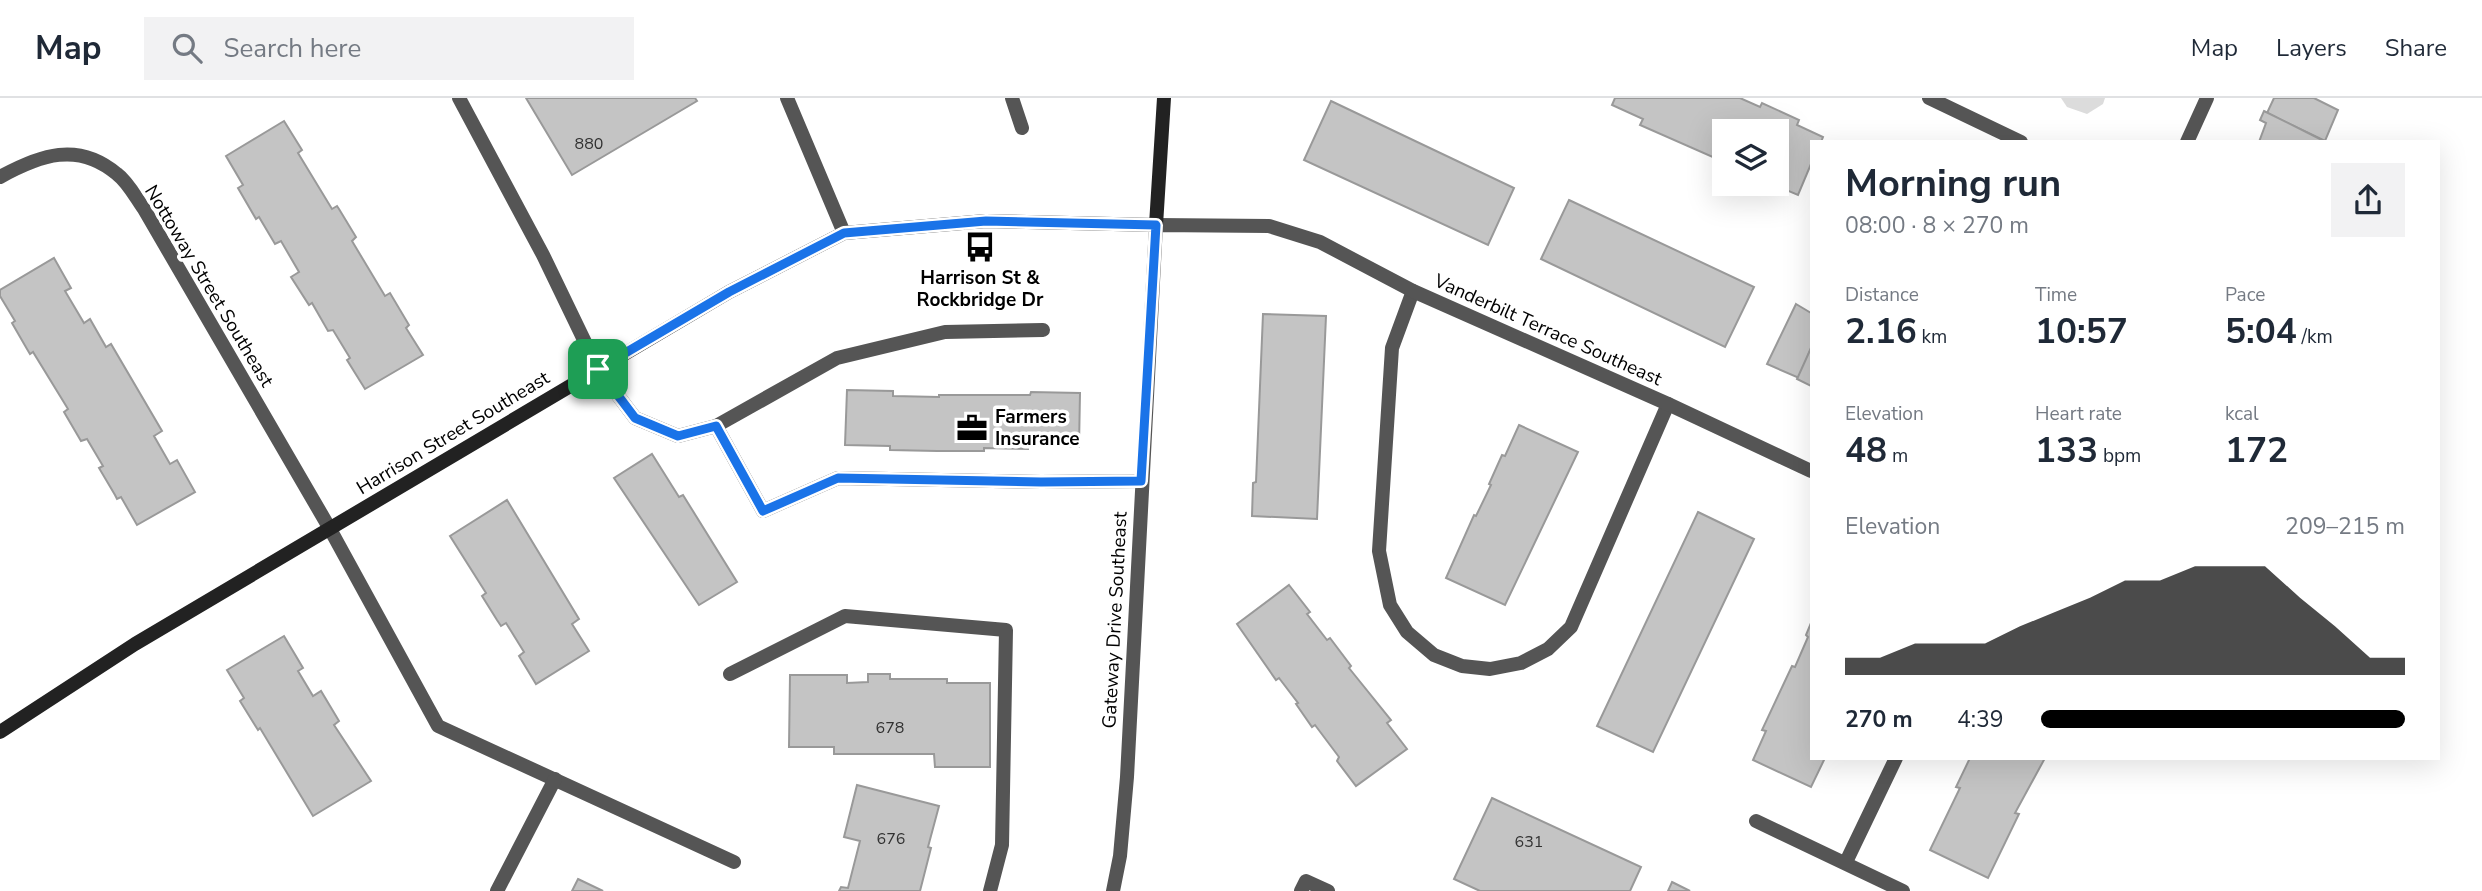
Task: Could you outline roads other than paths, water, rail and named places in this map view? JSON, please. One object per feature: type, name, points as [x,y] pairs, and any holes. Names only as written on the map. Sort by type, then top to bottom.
[{"type":"street","points":[[459,98],[542,255],[598,369],[635,418],[678,436],[716,426],[837,358],[945,332],[1043,330]]},
{"type":"street","points":[[787,98],[844,233]]},
{"type":"street","points":[[1012,98],[1022,128]]},
{"type":"street","name":"Gateway Drive Southeast","points":[[1113,891],[1120,856],[1127,777],[1141,481],[1164,98]]},
{"type":"street","points":[[1929,98],[2017,140]]},
{"type":"street","points":[[2188,140],[2207,98]]},
{"type":"street","name":"Nottoway Street Southeast","points":[[0,177],[40,158],[60,153],[79,154],[99,162],[119,175],[144,209],[330,529],[438,726],[734,862]]},
{"type":"street","name":"Harrison Street Southeast","points":[[0,732],[135,644],[598,369],[729,292],[844,233],[986,221],[1156,225]]},
{"type":"street","name":"Vanderbilt Terrace Southeast","points":[[1156,225],[1269,226],[1320,242],[1413,291],[1668,404],[1810,471]]},
{"type":"street","name":"Vanderbilt Terrace Southeast","points":[[1413,291],[1392,348],[1379,551],[1390,606],[1407,632],[1434,654],[1462,666],[1490,669],[1521,663],[1548,649],[1572,627],[1668,404]]},
{"type":"street","points":[[716,426],[763,511],[838,478],[1141,481]]},
{"type":"street","points":[[730,674],[845,616],[1006,630],[1002,845],[990,891]]},
{"type":"street","points":[[1846,862],[1895,760]]},
{"type":"street","points":[[497,891],[555,779]]},
{"type":"street","points":[[1756,821],[1903,891]]},
{"type":"street","points":[[1301,891],[1306,881],[1328,891]]},
{"type":"place","name":"Harrison St & Rockbridge Dr","points":[[980,247]]},
{"type":"place","name":"Farmers Insurance","points":[[972,428]]}]
